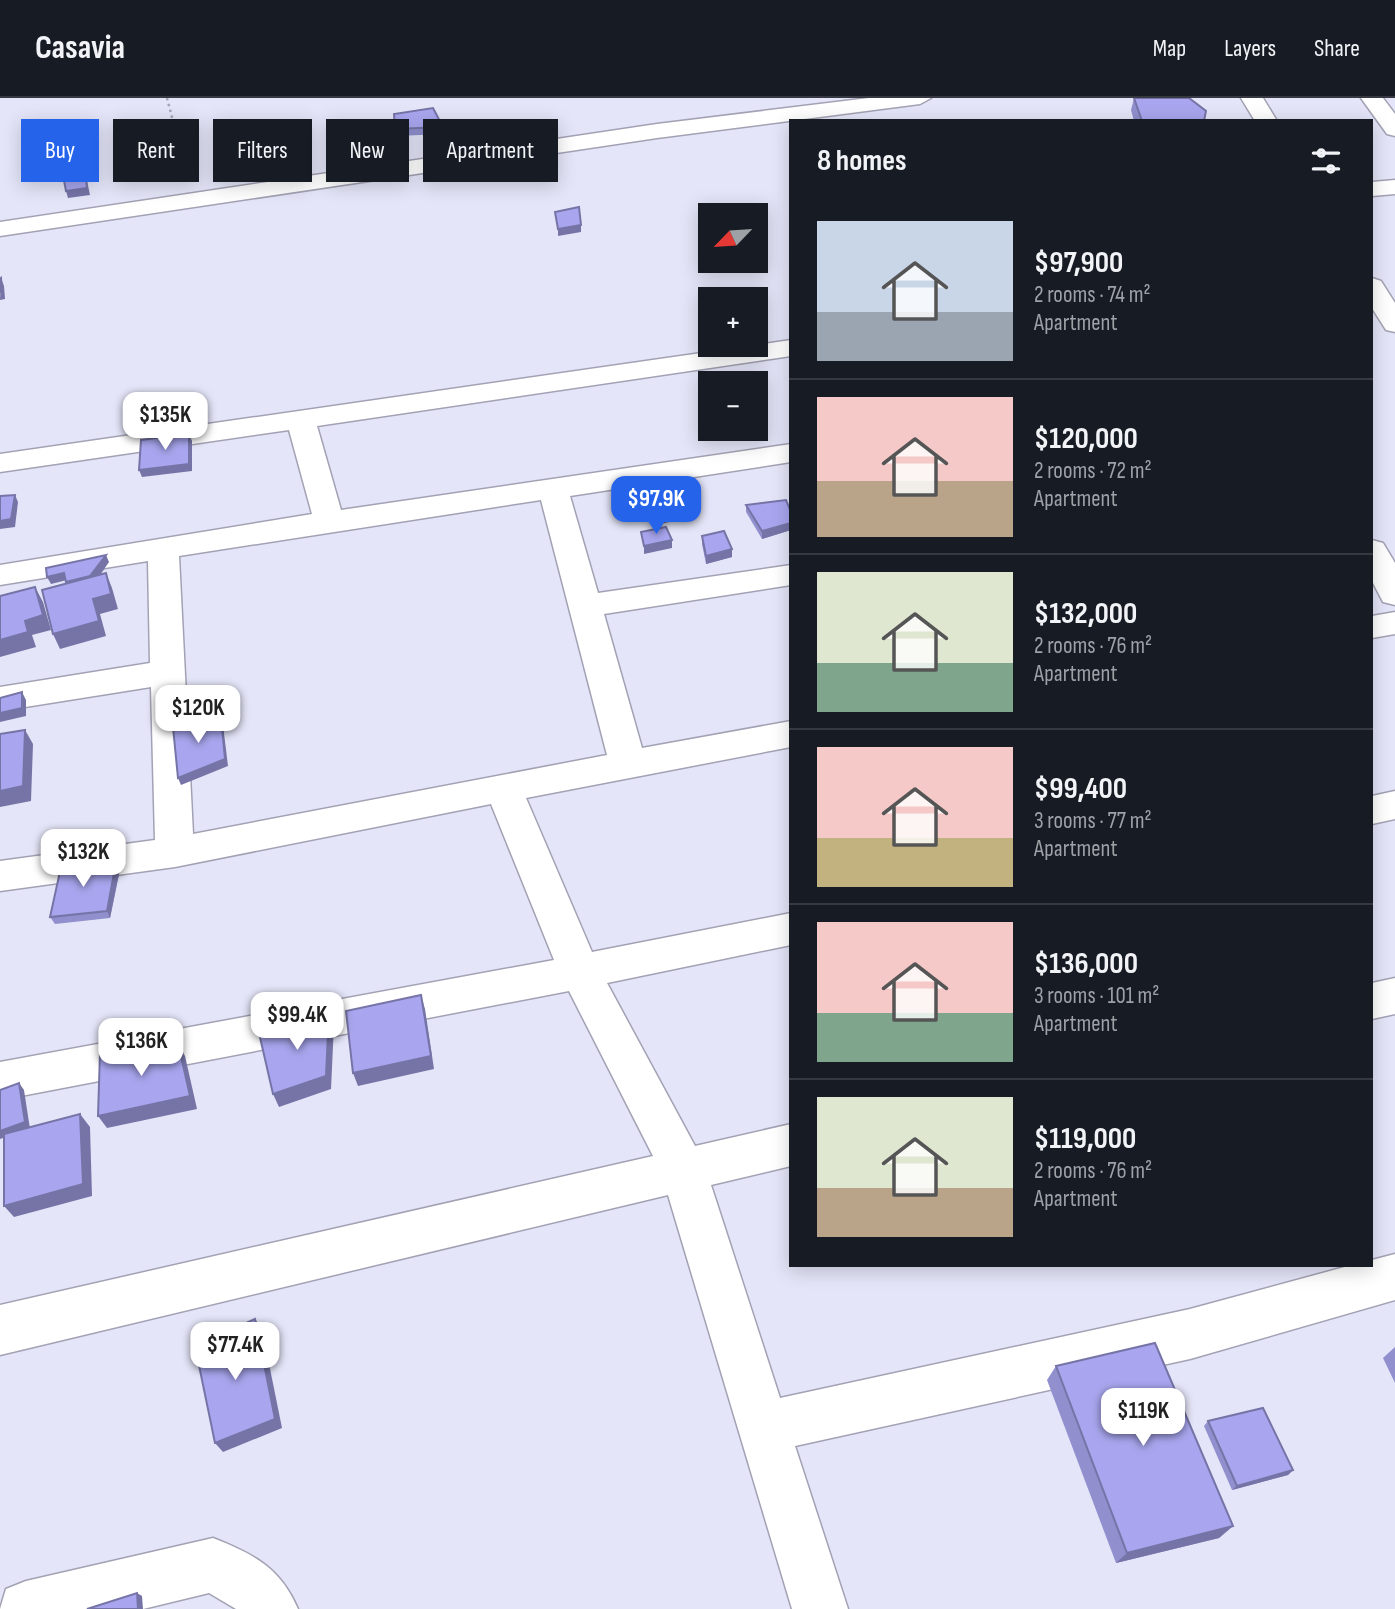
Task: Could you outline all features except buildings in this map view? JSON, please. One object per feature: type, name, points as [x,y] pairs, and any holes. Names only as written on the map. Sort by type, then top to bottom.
[{"type":"street","points":[[768,98],[787,116]]},
{"type":"street","points":[[0,229],[657,131],[920,98]]},
{"type":"street","points":[[1252,98],[1265,119]]},
{"type":"street","points":[[1372,98],[1395,129]]},
{"type":"street","points":[[1373,189],[1395,187]]},
{"type":"street","points":[[1373,288],[1395,324]]},
{"type":"street","points":[[0,463],[789,348]]},
{"type":"street","points":[[301,420],[329,521]]},
{"type":"street","points":[[0,575],[329,521],[789,453]]},
{"type":"street","points":[[552,489],[562,533],[587,606],[628,764]]},
{"type":"street","points":[[163,550],[175,852]]},
{"type":"street","points":[[1373,552],[1395,594]]},
{"type":"street","points":[[587,606],[789,575]]},
{"type":"street","points":[[1373,627],[1395,623]]},
{"type":"street","points":[[0,699],[166,673]]},
{"type":"street","points":[[0,876],[175,852],[789,734]]},
{"type":"street","points":[[504,790],[580,972],[684,1171],[820,1609]]},
{"type":"street","points":[[1373,810],[1395,805]]},
{"type":"street","points":[[0,1081],[580,972],[789,929]]},
{"type":"street","points":[[1373,1001],[1395,996]]},
{"type":"street","points":[[0,1330],[789,1145]]},
{"type":"street","points":[[764,1427],[1190,1334],[1395,1277]]},
{"type":"street","points":[[26,1609],[213,1564],[254,1588],[270,1609]]},
{"type":"path","points":[[167,98],[193,199]]}]
